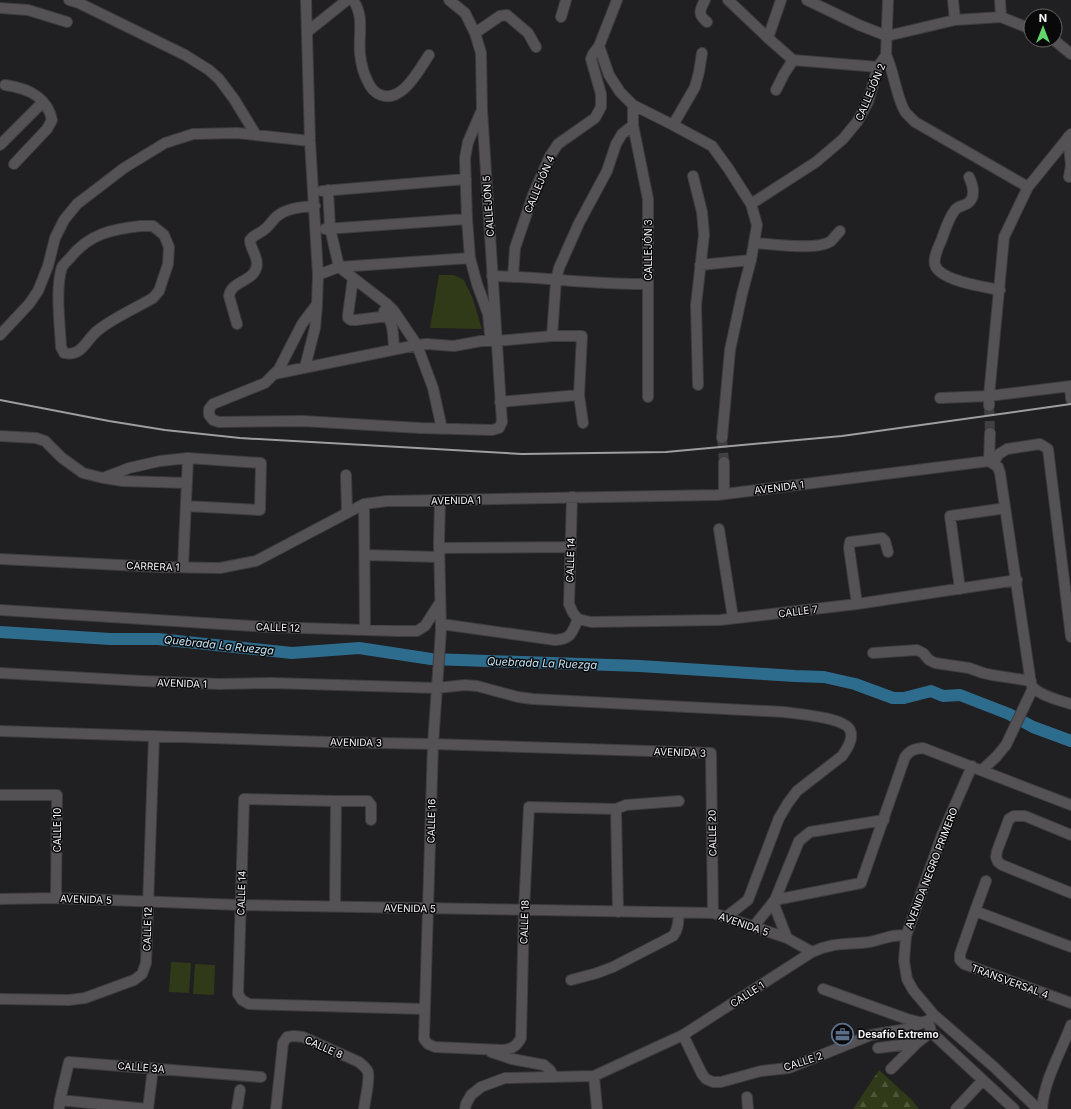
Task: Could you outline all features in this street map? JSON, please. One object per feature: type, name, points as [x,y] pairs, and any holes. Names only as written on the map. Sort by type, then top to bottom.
[{"type":"street","points":[[69,0],[185,55],[210,70],[234,99],[256,135]]},
{"type":"street","points":[[305,367],[315,328],[318,275],[310,141],[306,0]]},
{"type":"street","points":[[307,32],[347,0]]},
{"type":"street","points":[[353,0],[358,6],[360,15],[360,53],[363,72],[372,90],[379,95],[388,98],[397,95],[414,76],[429,55]]},
{"type":"street","name":"CALLEJÓN 5","points":[[442,429],[492,430],[499,428],[502,422],[494,341],[492,261],[482,110],[480,53],[476,33],[465,13],[449,0]]},
{"type":"street","points":[[561,17],[566,0]]},
{"type":"street","name":"CALLEJÓN 4","points":[[513,277],[515,248],[533,195],[550,156],[558,144],[595,118],[601,107],[601,94],[591,59],[599,46],[617,0]]},
{"type":"street","points":[[705,0],[700,13],[707,22]]},
{"type":"street","points":[[728,0],[793,60],[878,67]]},
{"type":"street","points":[[768,38],[781,0]]},
{"type":"street","points":[[806,0],[828,4],[859,25],[887,36],[955,20],[1001,17],[1023,26]]},
{"type":"street","name":"CALLEJÓN 2","points":[[751,204],[816,162],[842,139],[857,122],[868,102],[878,67],[886,55],[888,0]]},
{"type":"street","points":[[953,0],[955,20]]},
{"type":"street","points":[[1000,0],[1001,17]]},
{"type":"street","points":[[0,8],[28,10],[67,22]]},
{"type":"street","points":[[476,33],[500,16],[508,15],[528,33],[536,47]]},
{"type":"street","points":[[599,46],[609,75],[620,92],[633,105],[712,146],[751,204],[757,225],[755,243],[730,350],[722,438]]},
{"type":"street","points":[[1063,47],[1071,54]]},
{"type":"street","points":[[673,125],[695,87],[702,53]]},
{"type":"street","points":[[886,55],[891,65],[900,100],[905,112],[915,122],[1028,186]]},
{"type":"street","points":[[776,90],[793,60]]},
{"type":"street","points":[[5,85],[28,90],[37,95],[43,102],[52,120],[51,124],[14,164]]},
{"type":"street","points":[[0,145],[43,102]]},
{"type":"street","name":"CALLEJÓN 3","points":[[633,105],[633,125],[648,198],[648,397]]},
{"type":"street","points":[[482,110],[468,142],[465,158],[467,219],[470,258],[477,284],[488,314],[494,341]]},
{"type":"street","points":[[552,336],[556,280],[559,268],[579,223],[607,171],[616,144],[622,134],[633,125]]},
{"type":"street","points":[[0,335],[34,298],[38,291],[55,238],[64,220],[77,204],[124,168],[165,143],[194,134],[256,135],[310,141]]},
{"type":"street","points":[[989,401],[1004,237],[1028,186],[1070,135]]},
{"type":"street","points":[[1069,177],[1071,165],[1070,135]]},
{"type":"street","points":[[693,176],[704,222],[704,235],[696,305],[698,386]]},
{"type":"street","points":[[969,177],[973,189],[971,200],[959,207],[951,216],[940,244],[935,264],[937,269],[953,279],[1000,290]]},
{"type":"street","points":[[314,191],[466,179]]},
{"type":"street","points":[[328,190],[330,228],[339,267],[363,285],[376,299],[394,311],[394,349]]},
{"type":"street","points":[[237,324],[229,296],[232,288],[253,274],[256,270],[256,259],[250,245],[252,236],[262,232],[280,214],[292,208],[315,206]]},
{"type":"street","points":[[316,229],[467,219]]},
{"type":"street","points":[[153,226],[164,235],[169,247],[168,264],[159,291],[153,298],[97,331],[79,351],[70,354],[64,353],[61,348],[59,289],[63,266],[76,250],[96,236],[118,228],[153,226]]},
{"type":"street","points":[[755,243],[803,246],[824,244],[831,241],[840,231]]},
{"type":"street","points":[[318,275],[339,267],[470,258]]},
{"type":"street","points":[[49,260],[63,266]]},
{"type":"street","points":[[700,264],[751,260]]},
{"type":"street","points":[[492,276],[622,284],[648,284]]},
{"type":"street","points":[[317,304],[302,324],[279,369],[265,383],[213,404],[209,408],[209,415],[212,420],[219,422],[303,421],[442,429],[433,388],[417,345],[393,319],[351,320],[348,318],[353,278]]},
{"type":"street","points":[[274,374],[417,345],[427,344],[454,346],[475,341],[494,341],[552,336],[582,336],[579,395],[583,424]]},
{"type":"street","points":[[940,398],[989,401],[1070,386],[1071,399]]},
{"type":"street","points":[[500,402],[579,395]]},
{"type":"street","points":[[982,770],[1001,752],[1028,698],[1032,684],[1000,473],[991,462],[990,433]]},
{"type":"street","points":[[0,436],[36,438],[45,441],[62,458],[83,473],[122,481],[187,483]]},
{"type":"street","points":[[991,462],[1007,449],[1040,444],[1048,449],[1071,637]]},
{"type":"street","points":[[103,478],[129,468],[160,461],[188,458],[261,463],[260,510],[186,506]]},
{"type":"street","points":[[183,567],[188,458]]},
{"type":"street","points":[[724,462],[724,494]]},
{"type":"street","name":"AVENIDA 1","points":[[301,538],[364,504],[387,501],[724,494],[991,462]]},
{"type":"street","points":[[346,475],[347,512]]},
{"type":"street","name":"CALLE 14","points":[[572,498],[569,604],[573,613],[578,619]]},
{"type":"street","points":[[440,500],[440,602]]},
{"type":"street","points":[[364,504],[365,630]]},
{"type":"street","points":[[960,589],[950,516],[999,509]]},
{"type":"street","points":[[719,529],[733,618]]},
{"type":"street","name":"CARRERA 1","points":[[0,559],[220,568],[256,561],[301,538]]},
{"type":"street","points":[[857,604],[849,548],[850,542],[882,538],[885,541],[888,552]]},
{"type":"street","points":[[365,555],[571,547]]},
{"type":"street","name":"CALLE 7","points":[[578,619],[591,622],[720,620],[857,604],[1017,580]]},
{"type":"street","name":"CALLE 16","points":[[440,602],[441,627],[434,744],[424,1039],[428,1044],[435,1047],[484,1049]]},
{"type":"street","name":"CALLE 12","points":[[0,610],[268,627],[417,631],[425,626],[440,602]]},
{"type":"street","points":[[441,627],[564,640],[570,636],[578,619]]},
{"type":"street","points":[[873,653],[917,650],[935,663],[969,668],[983,674],[1032,684],[1039,693],[1071,704]]},
{"type":"street","name":"AVENIDA 1","points":[[0,673],[220,684],[272,683],[465,685],[477,686],[518,697],[533,699],[784,712],[837,721],[845,724],[850,729],[851,736],[847,749],[842,756],[797,791],[788,803],[779,818],[748,900],[726,917]]},
{"type":"street","name":"AVENIDA 3","points":[[0,731],[711,753]]},
{"type":"street","name":"CALLE 12","points":[[0,999],[70,1000],[85,998],[134,980],[142,974],[146,963],[154,736]]},
{"type":"street","points":[[774,901],[861,883],[905,757],[908,752],[915,749],[922,748],[1071,805]]},
{"type":"street","name":"CALLE 20","points":[[711,753],[713,913]]},
{"type":"street","name":"AVENIDA NEGRO PRIMERO","points":[[972,766],[942,836],[906,936],[904,961],[907,979],[929,1019],[994,1067],[1038,1109]]},
{"type":"street","name":"CALLE 10","points":[[0,795],[57,795],[56,898]]},
{"type":"street","name":"CALLE 14","points":[[336,800],[244,799],[238,994],[242,1000],[248,1004],[425,1010]]},
{"type":"street","points":[[335,906],[336,800],[368,801],[371,805],[371,820]]},
{"type":"street","points":[[618,912],[616,809],[626,805],[679,801]]},
{"type":"street","name":"CALLE 18","points":[[484,1049],[511,1049],[517,1045],[521,1038],[524,910],[529,807],[616,809]]},
{"type":"street","points":[[1071,835],[1025,816],[1014,816],[1009,819],[996,857],[1002,866],[1071,893]]},
{"type":"street","points":[[754,926],[774,901],[799,841],[810,832],[884,820]]},
{"type":"street","name":"TRANSVERSAL 4","points":[[986,881],[960,954],[960,960],[964,964],[1071,1003]]},
{"type":"street","name":"AVENIDA 5","points":[[0,899],[56,898],[240,905],[713,913],[787,938],[812,952]]},
{"type":"street","points":[[774,901],[787,938]]},
{"type":"street","points":[[975,911],[1071,947]]},
{"type":"street","points":[[571,980],[612,967],[673,936],[677,932],[679,913]]},
{"type":"street","name":"CALLE 1","points":[[465,1109],[471,1095],[481,1087],[505,1078],[594,1076],[683,1035],[812,952],[824,946],[868,942],[900,934],[906,936]]},
{"type":"street","points":[[824,989],[907,1019],[929,1019],[931,1032],[1014,1109]]},
{"type":"street","name":"CALLE 2","points":[[683,1035],[702,1074],[706,1079],[713,1082],[721,1082],[761,1071],[789,1068],[871,1035],[907,1029],[929,1019]]},
{"type":"street","points":[[1042,1109],[1043,1098],[1048,1081],[1071,1025]]},
{"type":"street","points":[[891,1069],[917,1043],[931,1032]]},
{"type":"street","name":"CALLE 8","points":[[276,1109],[284,1043],[287,1037],[294,1036],[359,1062],[365,1066],[368,1072],[368,1080],[364,1109]]},
{"type":"street","points":[[878,1048],[917,1043]]},
{"type":"street","points":[[484,1049],[495,1055],[544,1065],[550,1070],[554,1077]]},
{"type":"street","name":"CALLE 3A","points":[[60,1104],[69,1062],[261,1077]]},
{"type":"street","points":[[60,1104],[147,1109],[153,1068]]},
{"type":"street","points":[[594,1076],[597,1109]]},
{"type":"street","points":[[956,1109],[983,1080]]},
{"type":"street","points":[[237,1109],[240,1090]]},
{"type":"street","points":[[747,1097],[748,1109]]},
{"type":"green space","points":[[439,275],[454,275],[464,280],[473,299],[482,329],[430,328]]},
{"type":"green space","points":[[171,962],[191,963],[189,993],[169,992]]},
{"type":"green space","points":[[195,964],[215,965],[214,995],[193,994]]},
{"type":"green space","points":[[879,1070],[912,1100],[919,1109],[853,1109]]},
{"type":"waterway","name":"Quebrada La Ruezga","points":[[0,632],[110,639],[158,639],[292,653],[359,648],[431,659],[640,666],[824,677],[855,684],[893,698],[904,698],[931,691],[943,696],[960,695],[1009,714],[1033,727],[1071,741]]},
{"type":"tunnel","points":[[989,406],[990,433]]},
{"type":"tunnel","points":[[722,438],[724,462]]},
{"type":"railway","points":[[0,400],[165,430],[240,438],[522,454],[666,452],[842,436],[1071,404]]},
{"type":"place","name":"Desafío Extremo","points":[[842,1034]]}]
